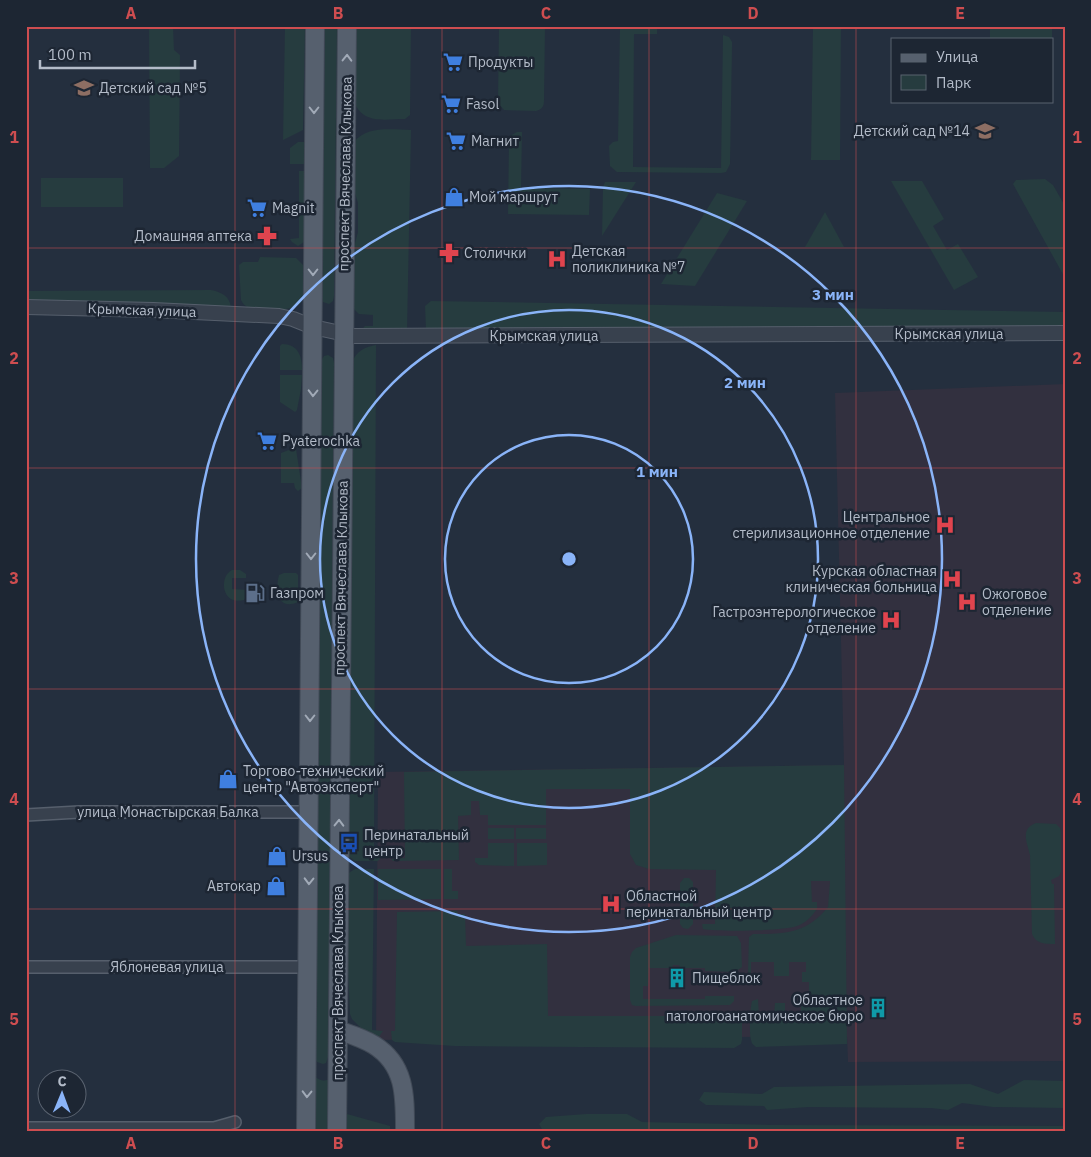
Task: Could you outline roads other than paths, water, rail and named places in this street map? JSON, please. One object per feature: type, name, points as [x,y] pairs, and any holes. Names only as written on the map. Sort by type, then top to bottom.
[{"type":"main road","name":"проспект Вячеслава Клыкова","points":[[306,1131],[314,26]]},
{"type":"main road","name":"проспект Вячеслава Клыкова","points":[[337,1131],[347,26]]},
{"type":"main road","points":[[313,304],[319,316],[325,319],[337,316],[342,312],[344,305]]},
{"type":"main road","points":[[313,362],[318,350],[328,346],[338,350],[343,362]]},
{"type":"main road","points":[[338,1030],[374,1045],[396,1066],[404,1091],[405,1131]]},
{"type":"main road","points":[[307,1056],[310,1065],[320,1071],[331,1067],[338,1054]]},
{"type":"street","name":"Крымская улица","points":[[26,307],[271,315],[294,319],[313,327],[354,336],[732,336],[858,333],[1065,333]]},
{"type":"street","name":"улица Монастырская Балка","points":[[26,815],[78,812],[309,812]]},
{"type":"street","name":"Яблоневая улица","points":[[26,968],[308,967]]},
{"type":"street","points":[[26,1128],[214,1128],[235,1122]]},
{"type":"place","name":"Продукты","points":[[453,62]]},
{"type":"place","name":"Детский сад №5","points":[[84,88]]},
{"type":"place","name":"Fasol","points":[[451,104]]},
{"type":"place","name":"Детский сад №14","points":[[985,131]]},
{"type":"place","name":"Магнит","points":[[456,141]]},
{"type":"place","name":"Мой маршрут","points":[[454,197]]},
{"type":"place","name":"Magnit","points":[[257,208]]},
{"type":"place","name":"Домашняя аптека","points":[[267,236]]},
{"type":"place","name":"Столички","points":[[449,253]]},
{"type":"place","name":"Детская поликлиника №7","points":[[557,259]]},
{"type":"place","name":"Pyaterochka","points":[[267,441]]},
{"type":"place","name":"Центральное стерилизационное отделение","points":[[945,525]]},
{"type":"place","name":"Курская областная клиническая больница","points":[[952,579]]},
{"type":"place","name":"Газпром","points":[[255,593]]},
{"type":"place","name":"Ожоговое отделение","points":[[967,602]]},
{"type":"place","name":"Гастроэнтерологическое отделение","points":[[891,620]]},
{"type":"place","name":"Торгово-технический центр \"Автоэксперт\"","points":[[228,779]]},
{"type":"place","name":"Перинатальный центр","points":[[349,843]]},
{"type":"place","name":"Ursus","points":[[277,856]]},
{"type":"place","name":"Автокар","points":[[276,886]]},
{"type":"place","name":"Областной перинатальный центр","points":[[611,904]]},
{"type":"place","name":"Пищеблок","points":[[677,978]]},
{"type":"place","name":"Областное патологоанатомическое бюро","points":[[878,1008]]}]
